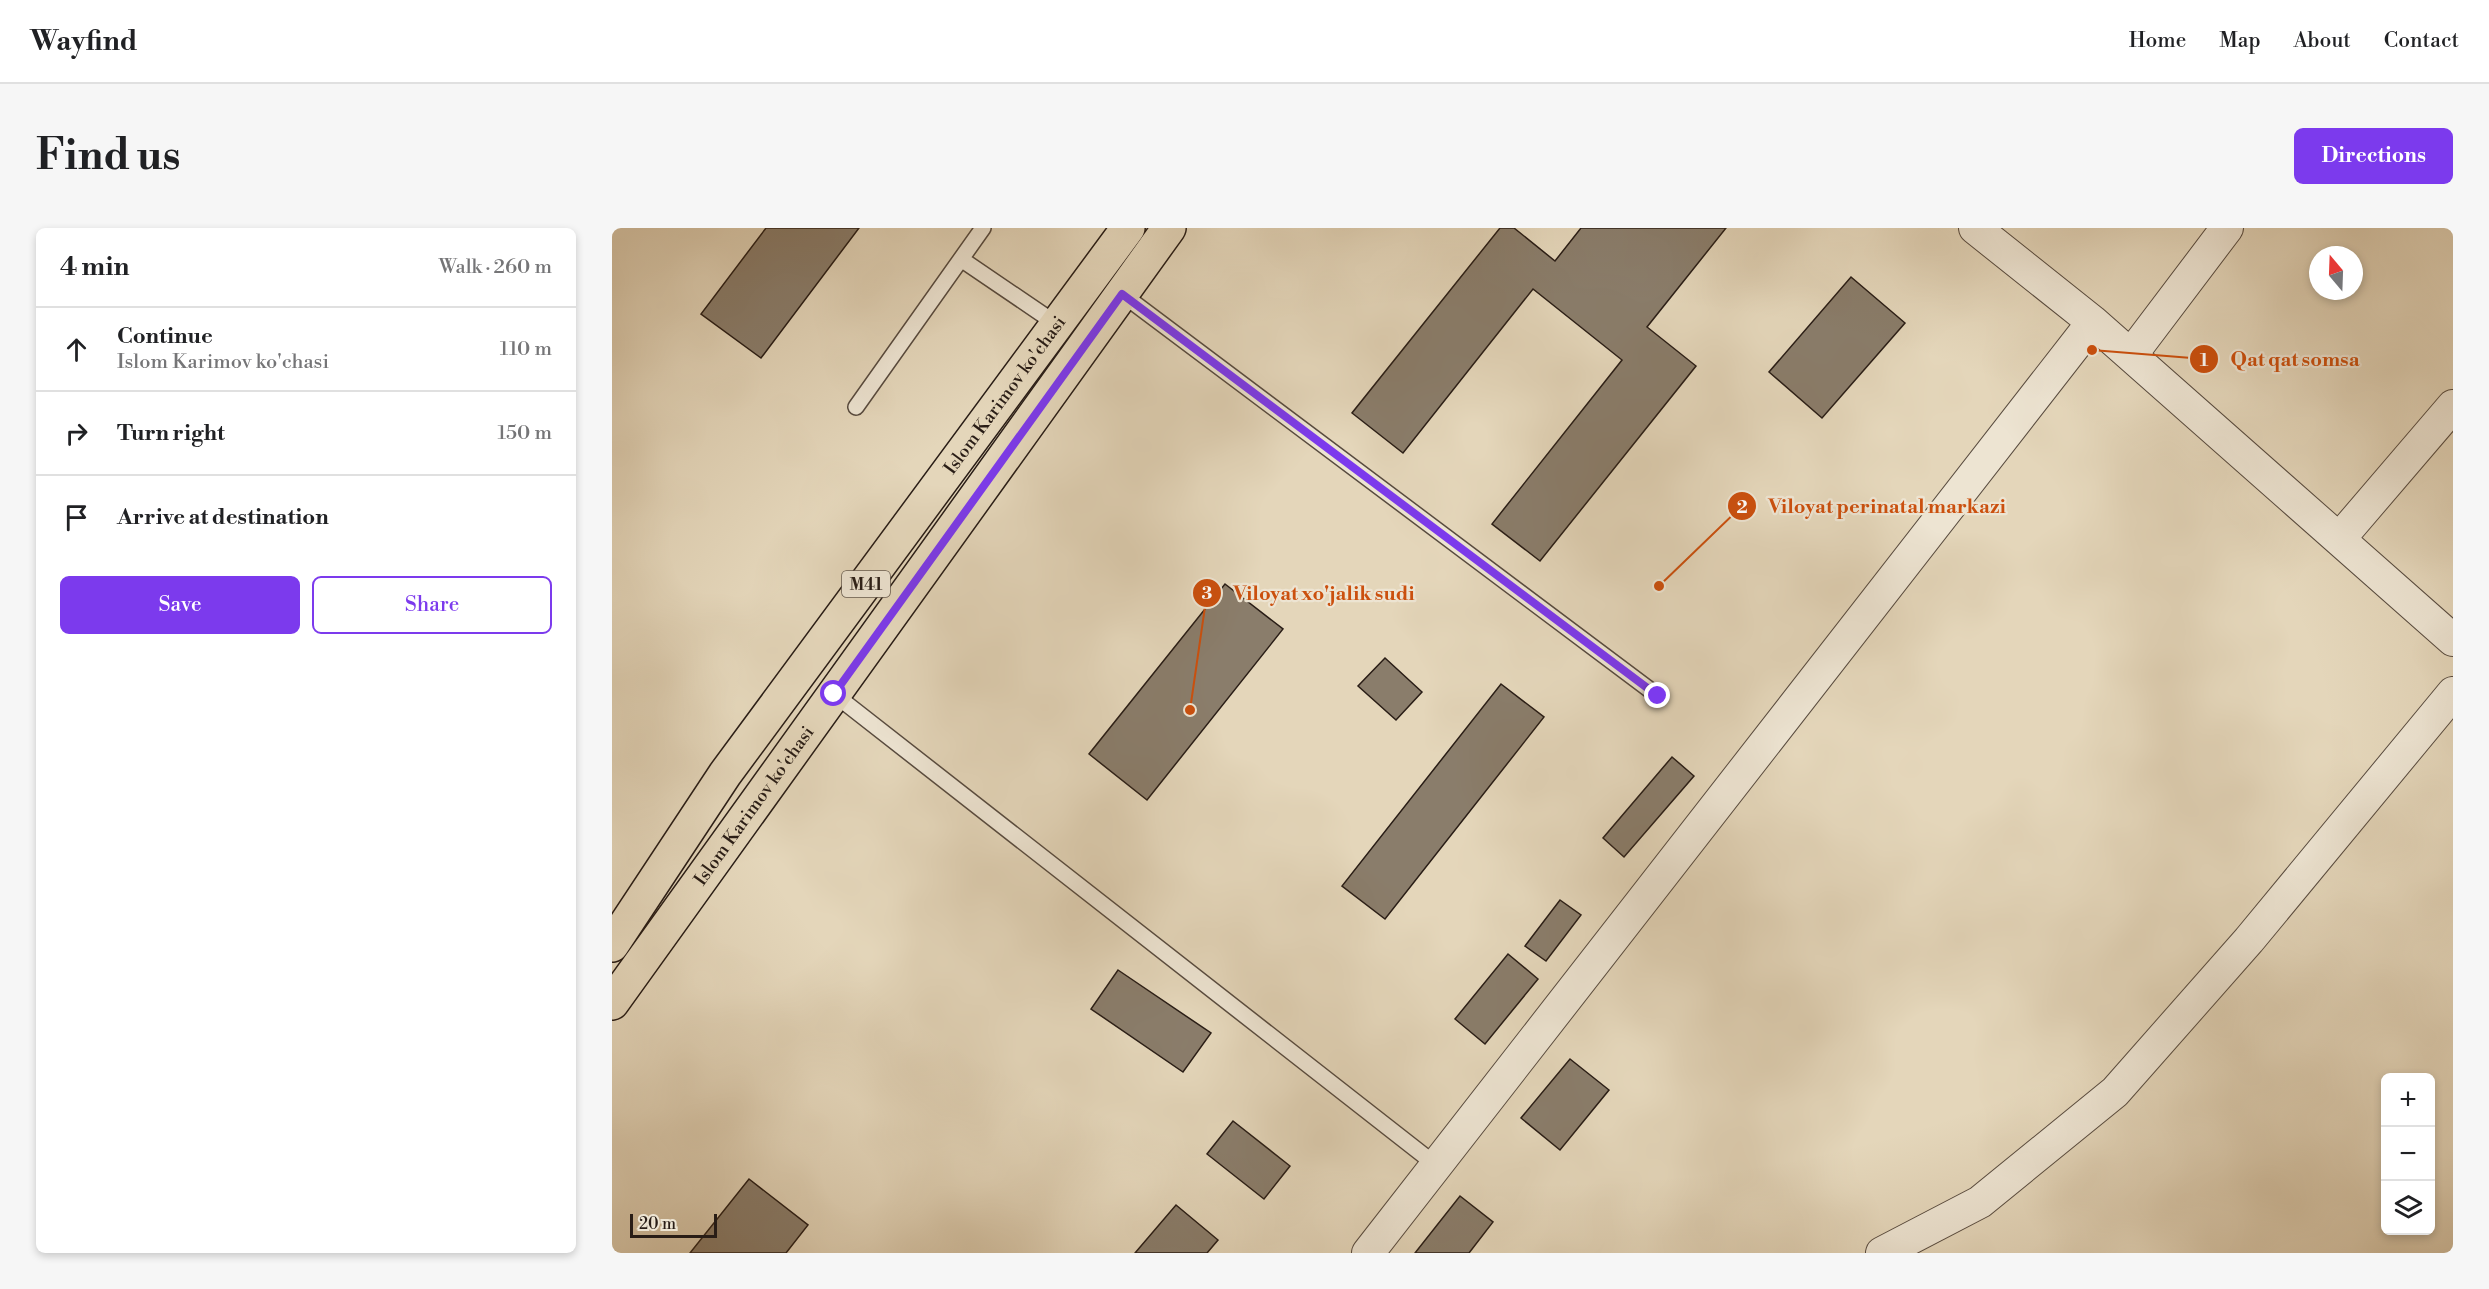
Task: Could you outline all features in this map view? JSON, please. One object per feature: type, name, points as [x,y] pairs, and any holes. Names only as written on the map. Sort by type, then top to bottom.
[{"type":"main road","name":"Islom Karimov ko'chasi","points":[[612,945],[725,774],[1128,228]]},
{"type":"main road","name":"Islom Karimov ko'chasi","points":[[612,1003],[1169,228]]},
{"type":"street","points":[[1975,228],[2093,322],[2453,640]]},
{"type":"street","points":[[2131,355],[2227,228]]},
{"type":"street","points":[[1368,1253],[2093,322]]},
{"type":"street","points":[[2340,538],[2453,406]]},
{"type":"street","points":[[1882,1253],[1980,1202],[2115,1092],[2249,940],[2453,693]]},
{"type":"lane","points":[[856,407],[983,228]]},
{"type":"lane","points":[[961,259],[1058,325]]},
{"type":"lane","points":[[1122,294],[1658,696]]},
{"type":"lane","points":[[834,694],[1436,1165]]},
{"type":"building","points":[[766,228],[859,228],[761,358],[701,314]]},
{"type":"building","points":[[1500,228],[1514,228],[1555,261],[1581,228],[1726,228],[1647,327],[1696,366],[1540,561],[1492,524],[1622,360],[1533,289],[1403,453],[1352,413]]},
{"type":"building","points":[[1851,277],[1905,323],[1822,418],[1769,372]]},
{"type":"building","points":[[1225,584],[1283,629],[1147,800],[1089,754]]},
{"type":"building","points":[[1385,658],[1422,692],[1396,720],[1358,686]]},
{"type":"building","points":[[1501,684],[1544,717],[1385,919],[1342,886]]},
{"type":"building","points":[[1672,757],[1694,776],[1624,857],[1603,838]]},
{"type":"building","points":[[1560,900],[1581,915],[1546,961],[1525,946]]},
{"type":"building","points":[[1508,954],[1538,979],[1485,1044],[1455,1019]]},
{"type":"building","points":[[1118,970],[1211,1033],[1183,1072],[1091,1009]]},
{"type":"building","points":[[1570,1059],[1609,1090],[1560,1150],[1521,1118]]},
{"type":"building","points":[[1233,1121],[1290,1166],[1264,1199],[1207,1154]]},
{"type":"building","points":[[749,1179],[808,1225],[786,1253],[690,1253]]},
{"type":"building","points":[[1460,1196],[1493,1222],[1469,1253],[1415,1253]]},
{"type":"building","points":[[1176,1205],[1218,1240],[1207,1253],[1135,1253]]},
{"type":"place","name":"Qat qat somsa","points":[[2092,350]]},
{"type":"place","name":"Viloyat perinatal markazi","points":[[1659,586]]},
{"type":"place","name":"Viloyat xo'jalik sudi","points":[[1190,710]]},
{"type":"route","points":[[834,694],[1122,294],[1658,696]]}]
